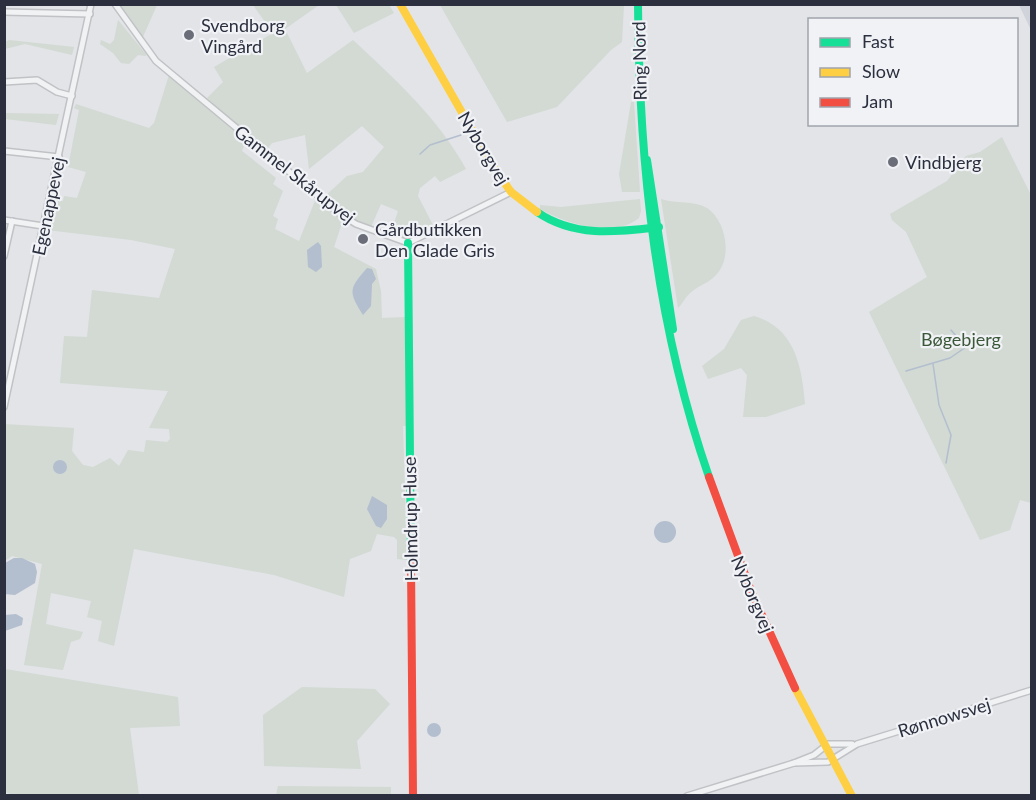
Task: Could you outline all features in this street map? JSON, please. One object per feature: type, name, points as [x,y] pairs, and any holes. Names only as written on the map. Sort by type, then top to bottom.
[{"type":"street","name":"Egenappevej","points":[[4,407],[91,4]]},
{"type":"street","name":"Gammel Skårupvej","points":[[115,4],[156,62],[340,214],[356,224],[408,243]]},
{"type":"street","name":"Nyborgvej","points":[[400,4],[492,165],[511,192],[547,219],[575,229],[605,233],[654,228],[681,382],[709,476],[739,563],[778,653],[824,746],[852,795]]},
{"type":"street","name":"Ring Nord","points":[[638,4],[641,117],[654,228]]},
{"type":"street","points":[[4,12],[90,14]]},
{"type":"street","points":[[4,82],[37,80],[57,92],[72,96]]},
{"type":"street","points":[[4,151],[59,158]]},
{"type":"street","points":[[408,243],[511,192]]},
{"type":"street","points":[[4,220],[43,226]]},
{"type":"street","points":[[4,256],[12,221]]},
{"type":"street","name":"Holmdrup Huse","points":[[408,243],[413,795]]},
{"type":"street","name":"Rønnowsvej","points":[[832,760],[856,744],[1032,690]]},
{"type":"street","name":"Rønnowsvej","points":[[824,746],[836,743],[856,744]]},
{"type":"street","points":[[687,795],[794,763],[814,755],[824,746]]},
{"type":"street","points":[[794,763],[821,764],[832,760]]},
{"type":"shaded area","points":[[1019,5],[1031,5],[1031,30]]},
{"type":"green space","points":[[119,5],[157,5],[142,39]]},
{"type":"green space","points":[[253,5],[319,5],[285,29],[307,73],[353,40],[429,116],[455,150],[466,169],[440,182],[435,176],[420,188],[418,196],[434,227],[410,241],[390,235],[398,211],[381,204],[371,227],[343,214],[323,198],[347,176],[363,172],[384,147],[362,126],[309,169],[305,135],[272,143],[268,148],[232,122],[207,98],[223,82],[214,67],[273,33]]},
{"type":"green space","points":[[336,5],[389,5],[394,13],[354,33]]},
{"type":"green space","points":[[440,5],[624,5],[622,42],[611,50],[557,107],[507,122]]},
{"type":"green space","points":[[118,20],[146,56],[138,55],[129,64],[121,63],[113,53],[100,44],[101,40],[110,44],[114,40]]},
{"type":"green space","points":[[9,40],[74,47],[72,55],[25,44],[5,49],[5,42]]},
{"type":"green space","points":[[169,75],[246,140],[242,151],[276,178],[273,184],[283,191],[273,216],[278,219],[275,229],[299,241],[316,198],[343,220],[334,247],[376,269],[381,291],[382,318],[406,317],[407,426],[403,426],[407,560],[397,559],[397,540],[394,537],[377,534],[371,551],[350,559],[344,597],[274,575],[134,549],[114,646],[98,641],[102,621],[87,617],[91,601],[51,593],[46,624],[83,632],[80,639],[71,642],[63,670],[24,665],[42,564],[12,556],[5,561],[4,424],[74,428],[72,451],[83,465],[93,467],[110,458],[119,466],[128,450],[144,452],[146,440],[167,442],[170,439],[169,429],[149,428],[168,391],[60,383],[64,336],[87,337],[92,290],[159,298],[175,249],[131,240],[47,230],[54,200],[63,201],[64,196],[77,198],[86,172],[68,167],[79,110],[74,108],[76,104],[149,128],[154,123]]},
{"type":"green space","points":[[631,102],[634,102],[640,192],[622,192],[619,174]]},
{"type":"green space","points":[[5,113],[59,114],[56,125],[5,119]]},
{"type":"green space","name":"Bøgebjerg","points":[[1002,137],[1031,195],[1031,503],[1020,500],[1010,530],[980,540],[869,312],[927,277],[906,232],[892,220],[890,214],[947,181],[966,156],[980,152]]},
{"type":"green space","points":[[640,199],[639,218],[616,227],[589,227],[575,224],[540,209],[540,205],[561,207]]},
{"type":"green space","points":[[661,199],[696,204],[707,208],[719,221],[725,240],[724,259],[716,275],[689,294],[678,308]]},
{"type":"green space","points":[[754,316],[768,322],[787,339],[798,363],[804,390],[805,404],[766,417],[743,417],[747,375],[741,368],[708,379],[702,366],[724,349],[741,320]]},
{"type":"green space","points":[[5,669],[178,697],[180,726],[130,728],[139,795],[16,796],[5,792]]},
{"type":"green space","points":[[302,687],[375,689],[390,704],[357,741],[361,769],[264,766],[263,715]]},
{"type":"green space","points":[[278,786],[391,787],[391,795],[276,795]]},
{"type":"water","points":[[318,242],[321,246],[322,267],[316,272],[308,267],[307,250]]},
{"type":"water","points":[[367,268],[372,269],[376,279],[372,284],[371,306],[363,315],[353,295],[353,290]]},
{"type":"water","points":[[60,460],[65,462],[67,467],[65,472],[60,474],[55,472],[53,467],[55,462]]},
{"type":"water","points":[[372,496],[387,505],[387,519],[381,528],[376,526],[367,509]]},
{"type":"water","points":[[665,521],[673,524],[676,532],[673,540],[665,543],[657,540],[654,532],[657,524]]},
{"type":"water","points":[[14,558],[22,558],[35,564],[37,572],[35,583],[15,595],[4,594],[5,563]]},
{"type":"water","points":[[16,614],[23,618],[22,625],[5,631],[5,615]]},
{"type":"water","points":[[434,723],[439,725],[441,730],[439,735],[434,737],[429,735],[427,730],[429,725]]},
{"type":"waterway","points":[[420,154],[430,145],[461,135]]},
{"type":"waterway","points":[[906,371],[950,358],[966,347],[951,330]]},
{"type":"waterway","points":[[933,364],[939,405],[951,435],[946,463]]},
{"type":"traffic: fast","points":[[638,4],[642,125],[654,244],[676,361],[709,477]]},
{"type":"traffic: fast","points":[[647,160],[673,329]]},
{"type":"traffic: fast","points":[[537,212],[566,226],[596,231],[659,227]]},
{"type":"traffic: fast","points":[[408,243],[411,564]]},
{"type":"traffic: slow","points":[[400,4],[492,165],[511,192],[537,212]]},
{"type":"traffic: slow","points":[[795,688],[852,796]]},
{"type":"traffic: jam","points":[[709,477],[751,591],[795,688]]},
{"type":"traffic: jam","points":[[411,564],[413,796]]},
{"type":"place","name":"Svendborg Vingård","points":[[189,35]]},
{"type":"place","name":"Vindbjerg","points":[[893,162]]},
{"type":"place","name":"Gårdbutikken Den Glade Gris","points":[[363,239]]}]
